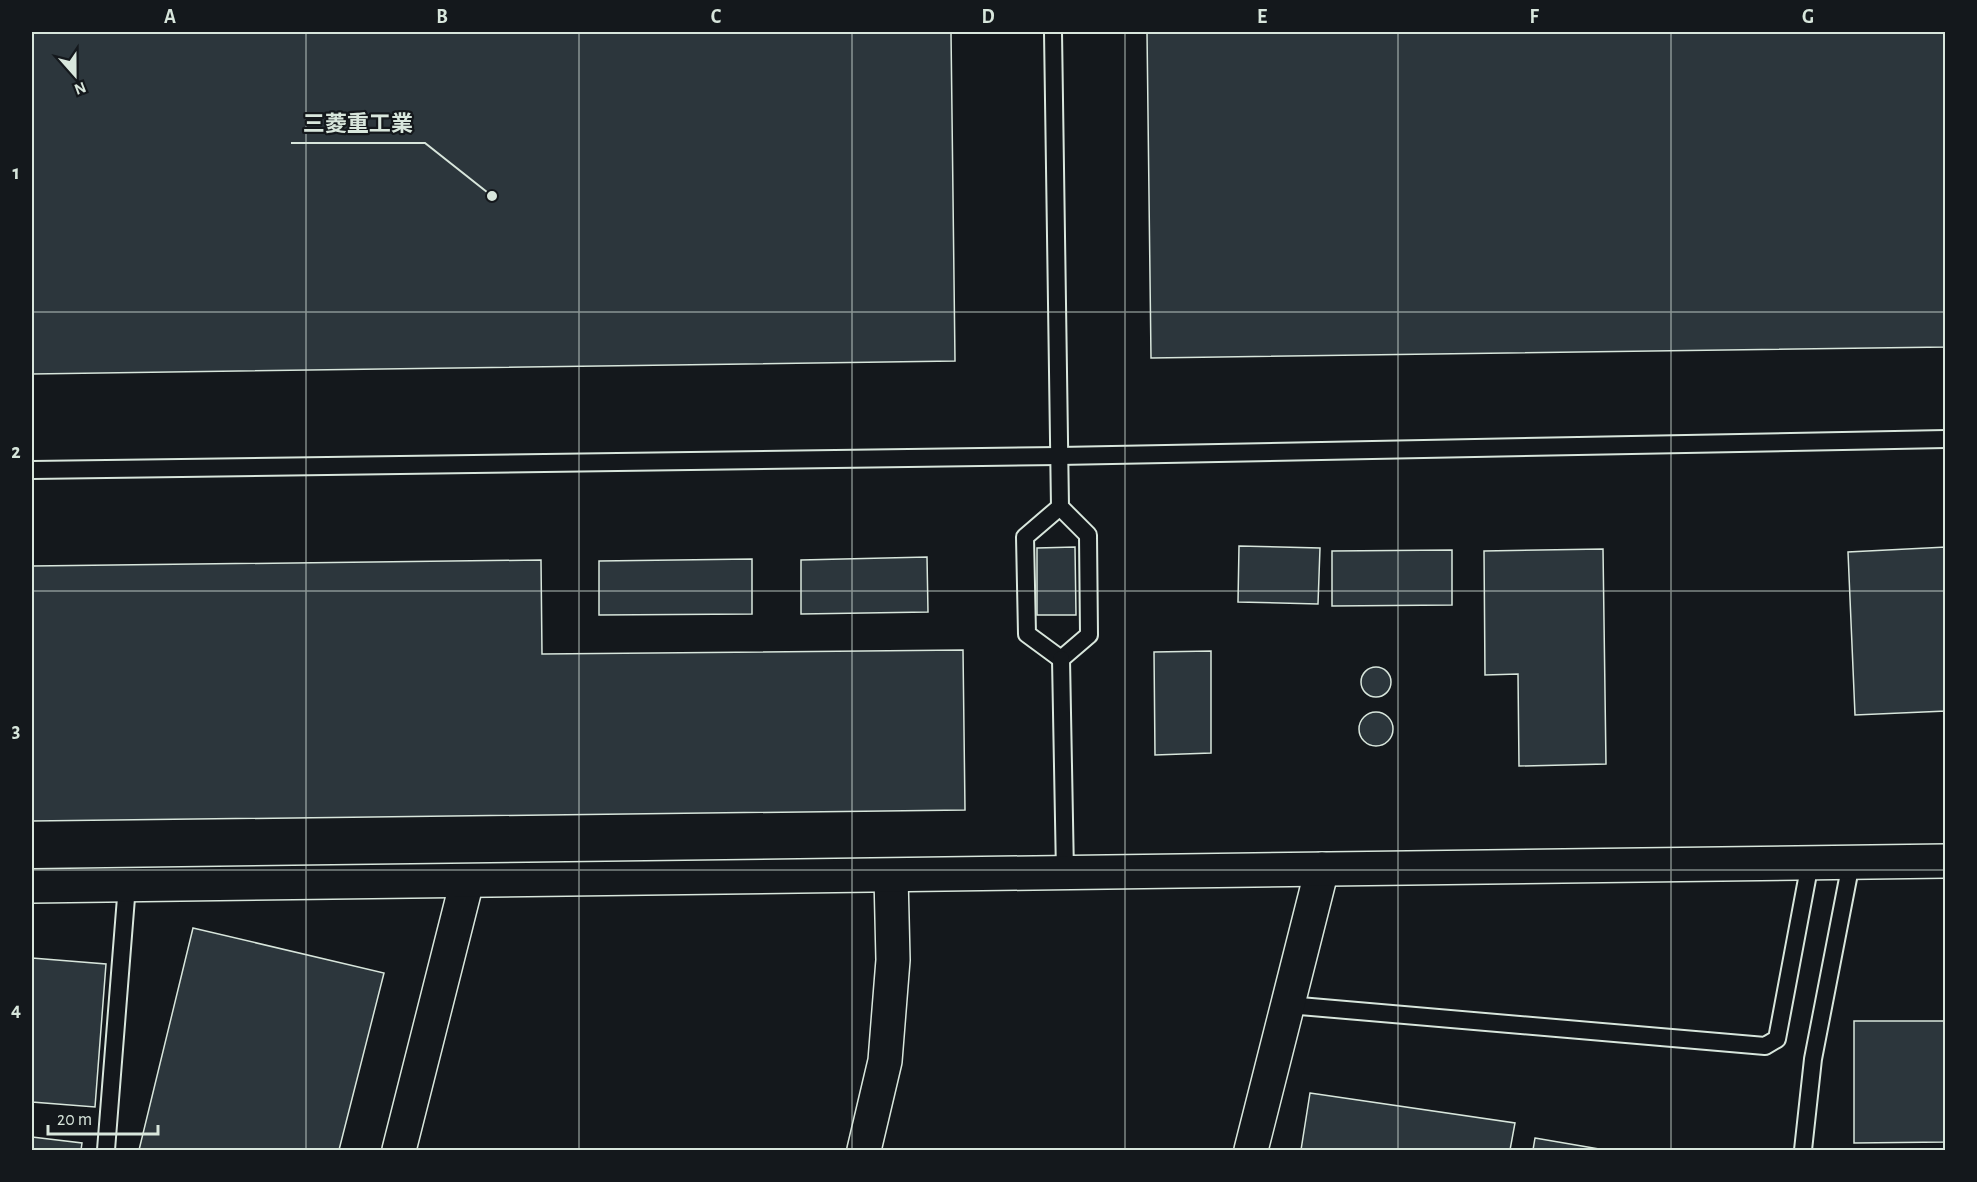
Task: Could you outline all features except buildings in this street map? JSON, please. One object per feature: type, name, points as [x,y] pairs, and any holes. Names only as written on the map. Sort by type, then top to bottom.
[{"type":"street","points":[[32,886],[1946,861]]},
{"type":"street","points":[[1251,1150],[1322,869]]},
{"type":"street","points":[[864,1150],[885,1061],[892,960],[891,876]]},
{"type":"street","points":[[399,1150],[467,881]]},
{"type":"lane","points":[[1053,32],[1060,507],[1088,535],[1089,635],[1061,658]]},
{"type":"lane","points":[[32,470],[1059,456],[1946,439]]},
{"type":"lane","points":[[1060,507],[1025,537],[1028,634],[1061,658]]},
{"type":"lane","points":[[1061,658],[1065,873]]},
{"type":"lane","points":[[1288,1005],[1765,1046],[1777,1039],[1810,862]]},
{"type":"lane","points":[[1803,1150],[1813,1059],[1851,863]]},
{"type":"lane","points":[[106,1150],[127,885]]},
{"type":"place","name":"三菱重工業","points":[[492,196]]}]
